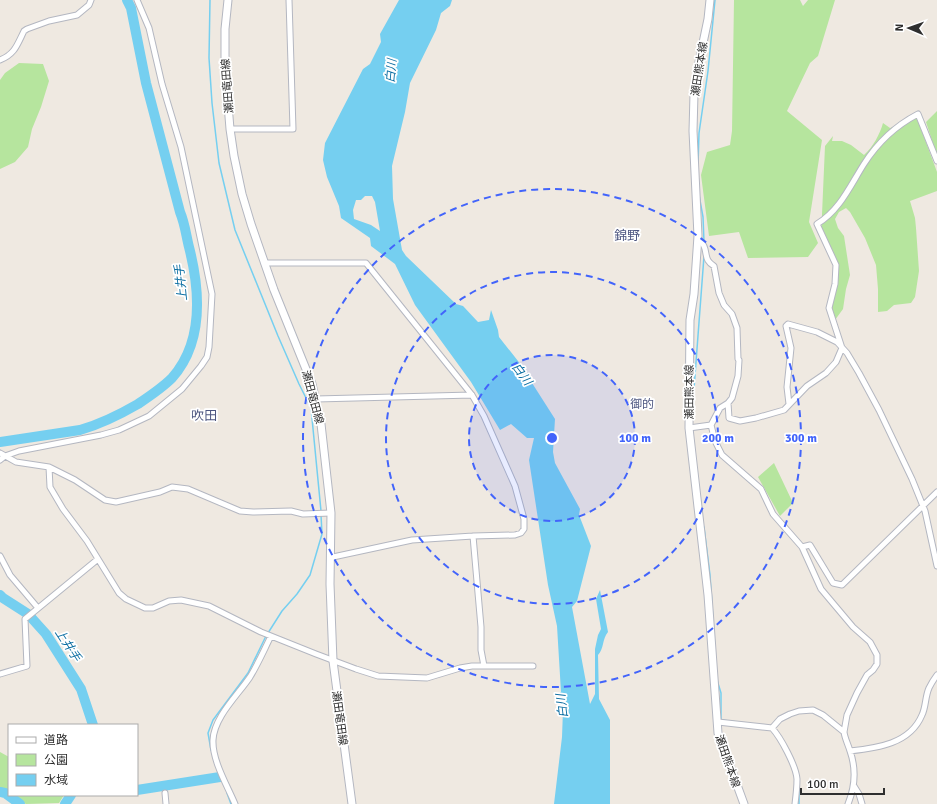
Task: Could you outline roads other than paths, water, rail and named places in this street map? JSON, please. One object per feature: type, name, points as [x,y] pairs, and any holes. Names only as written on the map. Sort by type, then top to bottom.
[{"type":"main road","name":"瀬田竜田線","points":[[228,0],[225,29],[225,67],[230,129],[242,194],[264,263],[286,322],[305,366],[316,399],[321,424],[331,513],[330,559],[333,661],[352,804]]},
{"type":"main road","name":"瀬田熊本線","points":[[710,0],[708,19],[694,94],[698,236],[694,294],[690,320],[689,428],[708,595],[718,733],[720,743],[744,804]]},
{"type":"street","points":[[0,60],[9,56],[13,52],[24,31],[27,29],[50,21],[77,15],[89,4],[91,0]]},
{"type":"street","points":[[0,460],[5,456],[19,451],[119,430],[149,416],[182,389],[201,366],[209,347],[212,294],[181,147],[162,84],[150,28],[137,0]]},
{"type":"street","points":[[230,129],[293,129],[289,0]]},
{"type":"street","points":[[728,403],[729,418],[740,421],[784,410],[807,386],[826,373],[836,362],[842,348],[829,308],[835,284],[836,265],[817,224],[826,219],[838,207],[876,148],[902,122],[918,114],[937,160]]},
{"type":"street","points":[[698,236],[704,248],[708,262],[714,266],[719,293],[724,305],[732,314],[737,328],[738,359],[740,360],[738,376],[732,398],[728,403],[720,408],[712,425],[715,441],[722,455],[761,489],[773,514],[802,547],[821,589],[853,627],[870,642],[877,655],[877,664],[867,675],[847,715],[844,732],[853,765],[854,786],[848,804]]},
{"type":"street","points":[[264,263],[366,263],[472,395],[488,423],[515,486],[524,519],[524,529],[521,533],[515,535],[412,540],[333,557],[330,559]]},
{"type":"street","points":[[789,404],[787,387],[791,348],[786,326],[788,324],[817,332],[837,342],[847,353],[879,410],[912,479],[922,507],[925,511],[937,566]]},
{"type":"street","points":[[316,399],[472,395]]},
{"type":"street","points":[[689,428],[712,425]]},
{"type":"street","points":[[0,453],[16,462],[50,466],[75,480],[105,500],[116,502],[160,492],[172,487],[188,489],[240,510],[253,512],[291,511],[303,514],[331,513]]},
{"type":"street","points":[[50,466],[50,487],[62,510],[87,541],[119,594],[145,608],[153,608],[169,601],[181,600],[209,606],[264,633],[333,661],[378,676],[427,678],[460,668],[484,666],[533,666]]},
{"type":"street","points":[[802,547],[810,545],[833,583],[842,585],[937,492]]},
{"type":"street","points":[[473,536],[481,627],[481,650],[484,666]]},
{"type":"street","points":[[0,556],[10,575],[38,608]]},
{"type":"street","points":[[0,674],[27,666],[25,619],[98,559]]},
{"type":"street","points":[[235,804],[215,758],[213,740],[216,725],[255,668],[270,635]]},
{"type":"street","points":[[850,751],[890,744],[913,731],[922,716],[929,688],[937,675]]},
{"type":"street","points":[[772,728],[780,719],[790,714],[799,711],[813,710],[823,715],[844,732]]},
{"type":"street","points":[[718,722],[772,728],[776,732],[792,764],[797,778],[795,804]]},
{"type":"street","points":[[854,786],[859,794],[862,804]]},
{"type":"street","points":[[165,793],[166,804]]},
{"type":"water","name":"白川","points":[[399,0],[452,0],[450,6],[441,13],[436,30],[410,83],[405,112],[392,166],[393,199],[402,250],[406,256],[456,304],[463,306],[478,322],[489,320],[491,310],[499,337],[518,361],[555,419],[553,452],[555,463],[580,509],[579,515],[591,546],[577,601],[572,607],[590,704],[595,694],[595,649],[601,629],[596,599],[600,590],[608,632],[598,655],[599,699],[610,720],[610,804],[554,804],[562,737],[563,710],[558,701],[559,694],[561,692],[557,626],[548,585],[529,460],[534,438],[527,438],[511,424],[500,430],[471,382],[415,305],[395,264],[371,246],[370,238],[341,218],[339,206],[327,177],[323,160],[325,143],[363,69],[370,64],[381,42],[380,34]],"holes":[[[365,196],[372,196],[375,202],[380,231],[371,225],[354,219],[353,210],[356,200],[361,200]]]},
{"type":"waterway","name":"上井手","points":[[0,442],[80,430],[117,415],[138,404],[168,382],[182,364],[190,348],[197,315],[197,298],[193,263],[146,83],[131,8],[127,0]]},
{"type":"waterway","points":[[210,0],[209,58],[212,103],[219,163],[235,230],[278,336],[311,408],[321,511]]},
{"type":"waterway","points":[[698,165],[699,133],[708,71],[715,0]]},
{"type":"waterway","points":[[699,195],[703,217],[704,242]]},
{"type":"waterway","points":[[693,402],[704,256]]},
{"type":"waterway","points":[[701,501],[702,515]]},
{"type":"waterway","points":[[268,633],[282,611],[297,594],[310,575],[322,534],[321,515]]},
{"type":"waterway","points":[[704,527],[710,575],[715,650]]},
{"type":"waterway","name":"上井手","points":[[0,595],[28,614],[46,634],[81,689],[93,724]]},
{"type":"waterway","points":[[211,750],[208,733],[213,720],[248,673],[266,636]]},
{"type":"waterway","points":[[717,680],[721,693],[721,720],[745,723]]},
{"type":"waterway","points":[[764,725],[772,727]]},
{"type":"waterway","points":[[219,775],[225,787]]},
{"type":"waterway","name":"上井手","points":[[138,790],[220,777]]},
{"type":"waterway","points":[[799,779],[799,804]]},
{"type":"waterway","points":[[0,792],[8,795]]},
{"type":"waterway","points":[[227,793],[231,804]]},
{"type":"waterway","points":[[9,796],[20,804]]},
{"type":"waterway","points":[[65,804],[70,796]]},
{"type":"district","name":"錦野","points":[[627,235]]},
{"type":"district","name":"御的","points":[[642,404]]},
{"type":"district","name":"吹田","points":[[204,415]]}]
